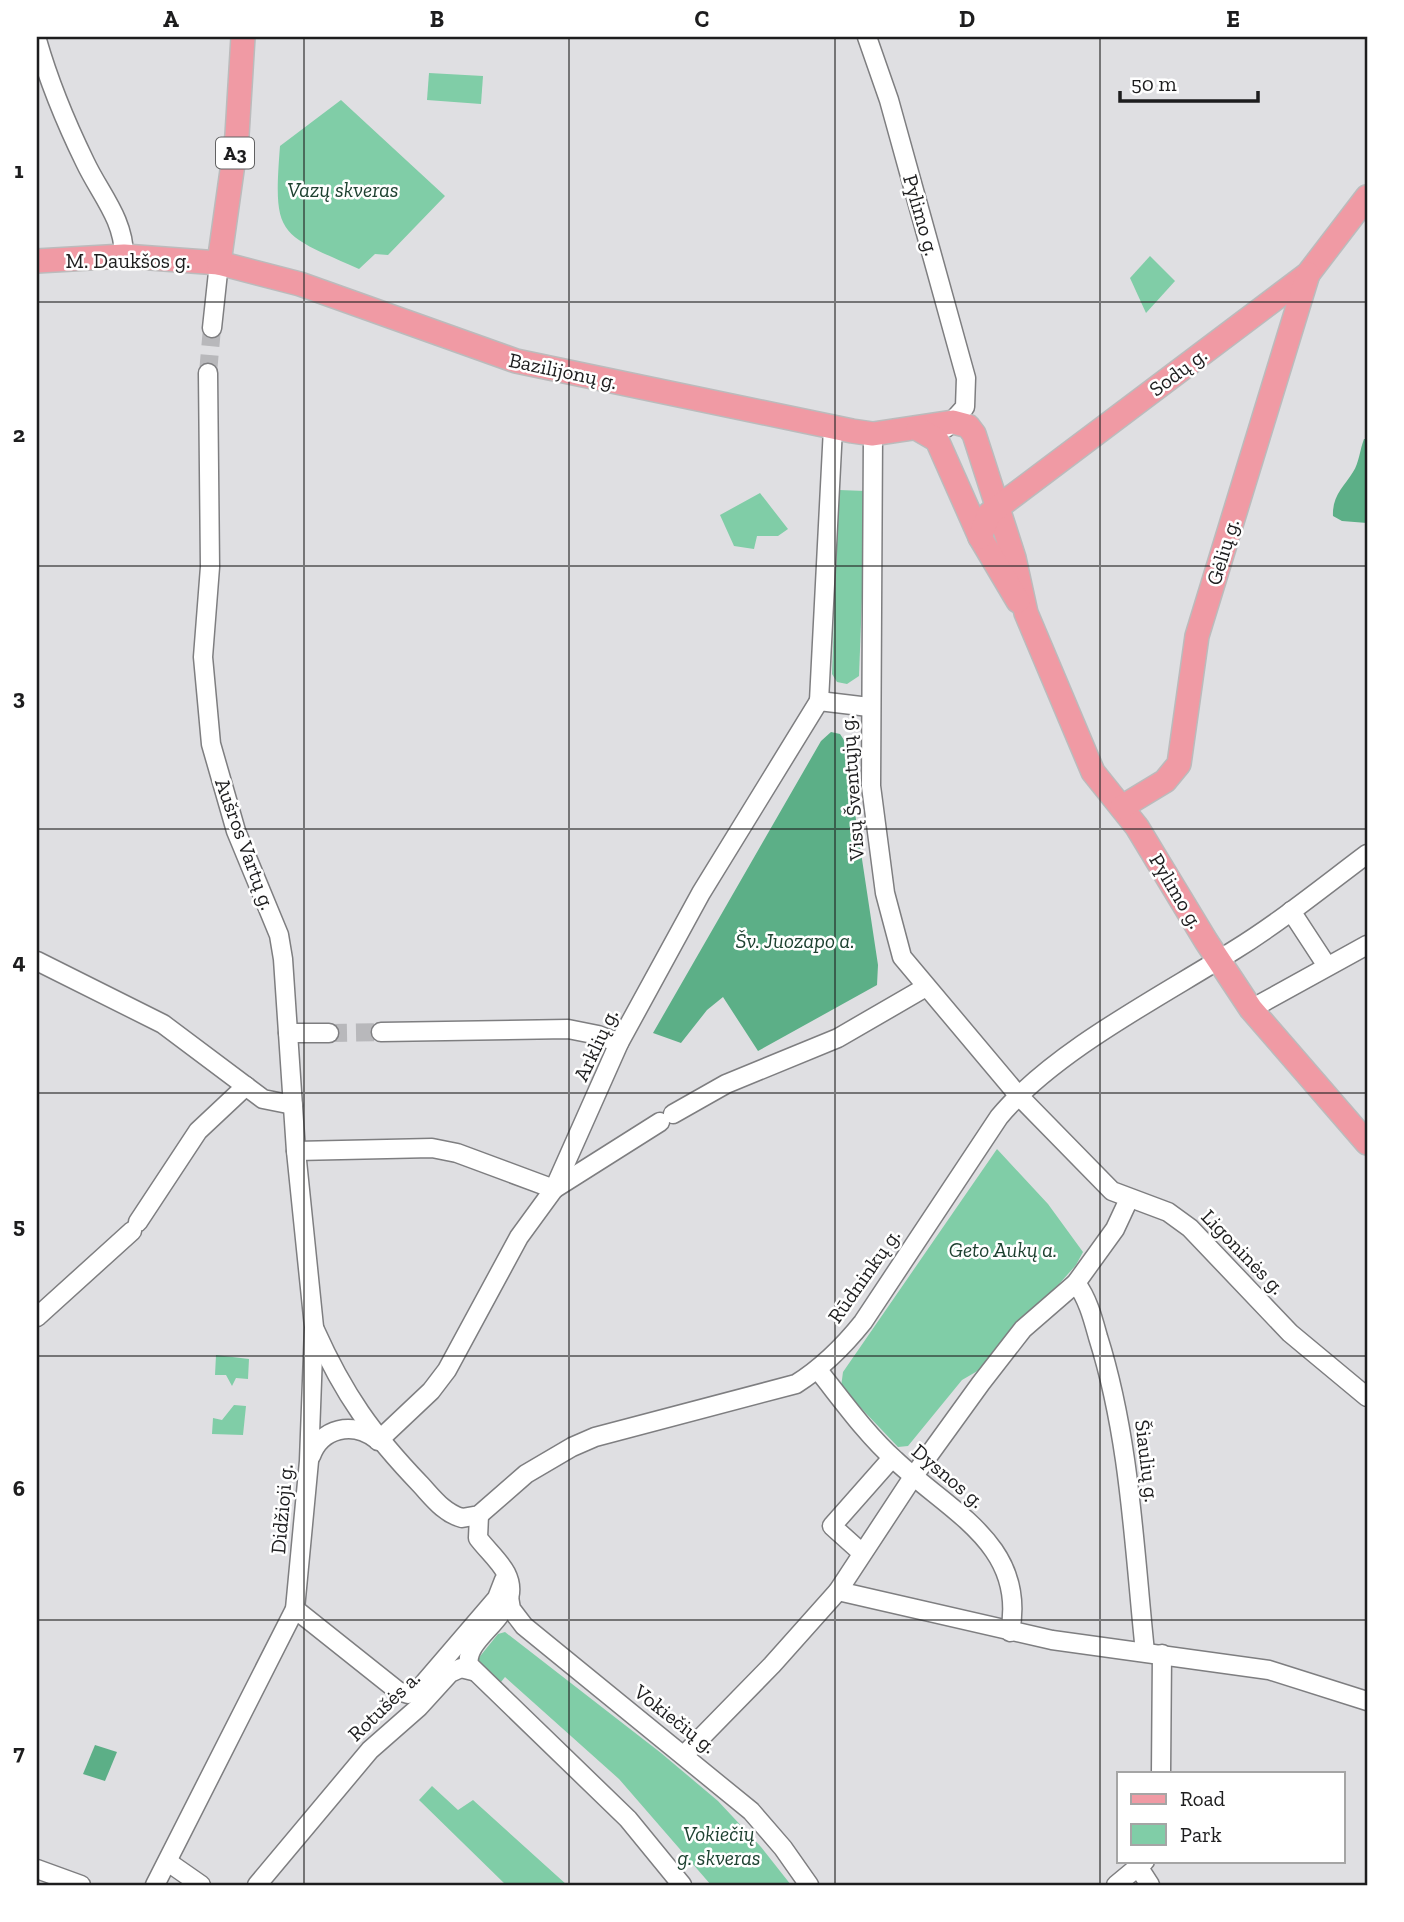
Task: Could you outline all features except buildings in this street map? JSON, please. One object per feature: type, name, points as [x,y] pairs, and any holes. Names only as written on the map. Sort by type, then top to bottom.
[{"type":"main road","name":"A3","points":[[219,263],[237,135],[243,37]]},
{"type":"main road","name":"Sodų g.","points":[[980,537],[984,522],[999,507],[1308,274],[1367,197]]},
{"type":"main road","name":"M. Daukšos g.","points":[[37,261],[124,256],[219,263]]},
{"type":"main road","name":"Bazilijonų g.","points":[[219,263],[300,284],[516,361],[833,428],[873,434],[928,435],[953,422]]},
{"type":"main road","name":"Gėlių g.","points":[[1122,807],[1165,781],[1179,764],[1197,636],[1284,344],[1308,274]]},
{"type":"main road","points":[[1253,315],[1269,319],[1279,327],[1284,344]]},
{"type":"main road","points":[[953,422],[968,426],[974,434]]},
{"type":"main road","name":"Pylimo g.","points":[[974,434],[999,507],[1026,613]]},
{"type":"main road","name":"Pylimo g.","points":[[928,435],[980,537],[1026,613],[1093,772],[1138,827],[1251,1009],[1367,1143]]},
{"type":"street","name":"Pylimo g.","points":[[867,37],[892,113],[966,378],[974,434]]},
{"type":"street","points":[[37,40],[50,83],[81,153],[120,223],[124,256]]},
{"type":"street","points":[[212,328],[219,263]]},
{"type":"street","name":"Aušros Vartų g.","points":[[208,373],[210,567],[203,657],[211,744],[236,831],[279,935],[293,1105]]},
{"type":"street","points":[[953,422],[965,407],[968,395]]},
{"type":"street","name":"Visų Šventųjų g.","points":[[819,701],[833,428]]},
{"type":"street","name":"Visų Šventųjų g.","points":[[873,434],[869,707],[871,786],[885,894],[902,957],[1018,1095]]},
{"type":"street","points":[[819,701],[869,707]]},
{"type":"street","name":"Arklių g.","points":[[378,1441],[431,1391],[447,1370],[519,1237],[554,1189],[619,1043],[701,893],[819,701]]},
{"type":"street","name":"Rūdninkų g.","points":[[479,1515],[526,1474],[595,1437],[772,1393],[796,1384],[818,1370],[841,1349],[863,1322],[999,1117],[1018,1095],[1123,1019],[1292,911],[1367,855]]},
{"type":"street","points":[[1292,911],[1327,966]]},
{"type":"street","points":[[1251,1009],[1367,945]]},
{"type":"street","points":[[37,961],[163,1024],[263,1099],[293,1105]]},
{"type":"street","points":[[296,1150],[432,1148],[457,1153],[554,1189],[726,1084],[838,1038],[926,987]]},
{"type":"street","points":[[381,1032],[568,1030],[598,1035],[619,1043]]},
{"type":"street","points":[[288,1033],[329,1033]]},
{"type":"street","points":[[37,1317],[135,1227],[198,1131],[246,1086]]},
{"type":"street","name":"Ligoninės g.","points":[[1018,1095],[1112,1191],[1168,1212],[1190,1228],[1290,1333],[1367,1397]]},
{"type":"street","name":"Didžioji g.","points":[[155,1885],[295,1609],[309,1461],[314,1327],[293,1105]]},
{"type":"street","points":[[684,1755],[772,1665],[838,1591],[913,1477],[1023,1329],[1076,1283],[1115,1229],[1129,1199]]},
{"type":"street","name":"Šiaulių g.","points":[[1076,1283],[1089,1307],[1114,1396],[1153,1653],[1161,1772]]},
{"type":"street","points":[[314,1327],[345,1391],[378,1441],[448,1512],[462,1518],[479,1515],[478,1538],[502,1566],[510,1586],[509,1597],[500,1616],[469,1655],[473,1671],[628,1819],[682,1885]]},
{"type":"street","name":"Dysnos g.","points":[[818,1370],[892,1458],[975,1529],[1003,1562],[1014,1592],[1010,1632]]},
{"type":"street","points":[[309,1461],[321,1439],[340,1429],[361,1430],[378,1441]]},
{"type":"street","points":[[862,1553],[832,1526],[892,1458]]},
{"type":"street","name":"Rotušės a.","points":[[295,1609],[398,1691],[408,1694],[418,1690],[497,1598],[504,1582],[502,1566]]},
{"type":"street","points":[[838,1591],[1052,1640],[1269,1670],[1367,1701]]},
{"type":"street","name":"Vokiečių g.","points":[[509,1597],[511,1609],[524,1626],[751,1811],[783,1848],[809,1885]]},
{"type":"street","name":"Rotušės a.","points":[[257,1885],[370,1750],[419,1707],[450,1673],[461,1668],[473,1671]]},
{"type":"street","points":[[168,1862],[201,1885]]},
{"type":"street","points":[[1116,1885],[1142,1864],[1150,1885]]},
{"type":"street","points":[[37,1869],[81,1885]]},
{"type":"green space","points":[[429,73],[483,76],[481,104],[427,100]]},
{"type":"green space","name":"Vazų skveras","points":[[341,100],[445,196],[388,255],[375,254],[359,269],[297,238],[286,228],[278,199],[280,146]]},
{"type":"green space","points":[[1150,256],[1175,281],[1146,313],[1130,278]]},
{"type":"green space","points":[[1364,439],[1367,439],[1367,523],[1342,521],[1333,516],[1334,502],[1355,468]]},
{"type":"green space","points":[[839,490],[866,491],[859,676],[847,684],[837,682],[832,674]]},
{"type":"green space","points":[[760,493],[788,529],[778,536],[757,536],[754,549],[734,546],[720,515]]},
{"type":"green space","name":"Šv. Juozapo a.","points":[[831,732],[840,734],[844,740],[878,965],[877,985],[758,1051],[723,997],[707,1010],[681,1043],[653,1033],[821,741]]},
{"type":"green space","name":"Geto Aukų a.","points":[[997,1149],[1048,1204],[1083,1252],[1076,1265],[986,1366],[962,1380],[908,1446],[898,1447],[841,1387],[843,1372]]},
{"type":"green space","points":[[216,1355],[249,1359],[248,1379],[236,1378],[232,1386],[226,1375],[215,1375]]},
{"type":"green space","points":[[234,1405],[246,1406],[243,1435],[212,1434],[213,1418],[222,1420]]},
{"type":"green space","name":"Vokiečių g. skveras","points":[[505,1632],[661,1753],[718,1801],[761,1847],[791,1885],[711,1885],[619,1779],[505,1677],[497,1687],[477,1660],[498,1634]]},
{"type":"green space","points":[[95,1745],[117,1752],[105,1781],[83,1774]]},
{"type":"green space","points":[[432,1786],[458,1810],[473,1800],[567,1885],[506,1885],[419,1800]]},
{"type":"tunnel","points":[[208,373],[212,328]]},
{"type":"tunnel","points":[[329,1033],[381,1032]]}]
